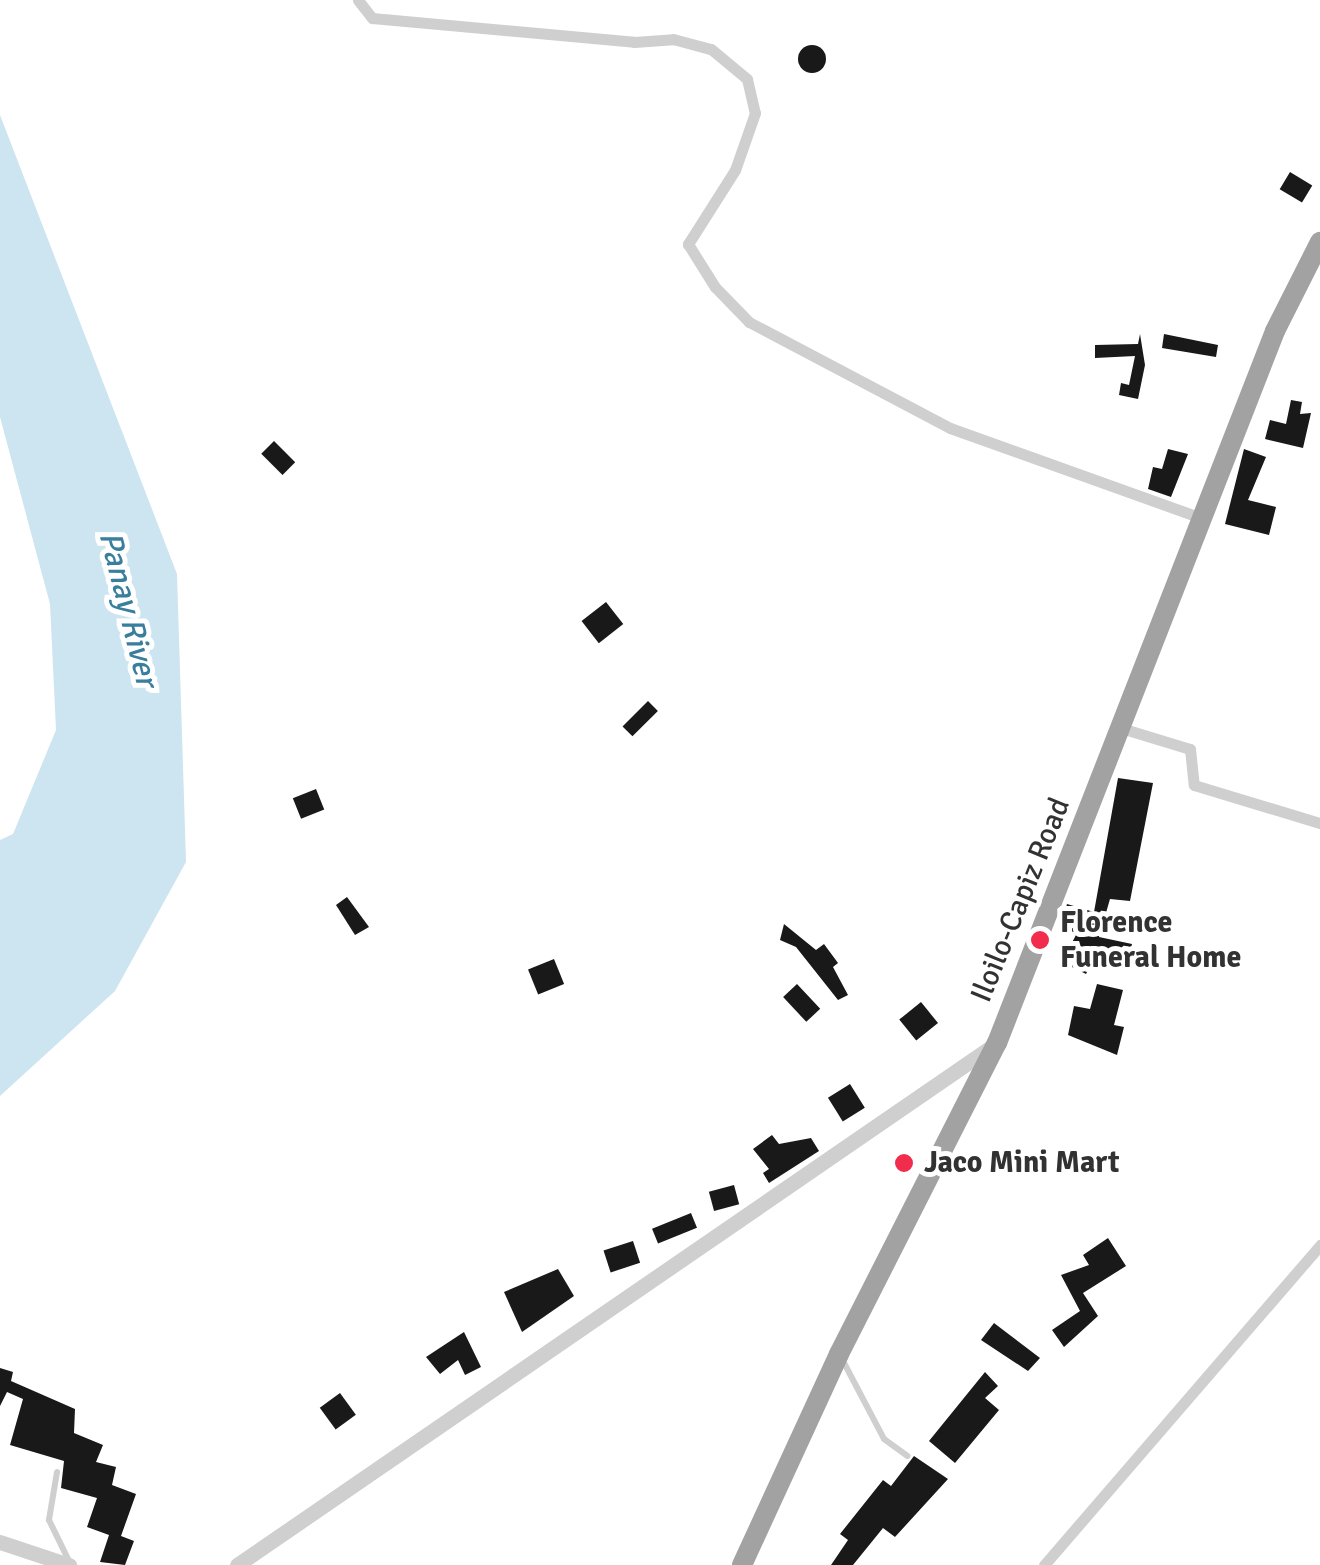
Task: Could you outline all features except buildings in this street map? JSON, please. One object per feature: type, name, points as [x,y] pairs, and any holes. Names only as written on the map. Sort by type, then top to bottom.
[{"type":"highway","name":"Iloilo-Capiz Road","points":[[742,1565],[839,1354],[997,1043],[1275,332],[1320,242]]},
{"type":"street","points":[[358,0],[372,18],[634,42],[673,39],[712,49],[747,80],[755,113],[735,170],[688,244],[715,288],[749,322],[950,428],[1204,520]]},
{"type":"street","points":[[1121,728],[1190,750],[1194,785],[1320,823]]},
{"type":"street","points":[[237,1565],[997,1043]]},
{"type":"street","points":[[1044,1565],[1320,1245]]},
{"type":"street","points":[[0,1542],[70,1565]]},
{"type":"lane","points":[[839,1354],[884,1439],[906,1456]]},
{"type":"lane","points":[[57,1472],[49,1520],[70,1565]]},
{"type":"water","name":"Panay River","points":[[0,115],[177,574],[186,862],[115,991],[0,1096],[0,840],[13,834],[56,730],[50,604],[0,417]]},
{"type":"place","name":"Florence Funeral Home","points":[[1040,940]]},
{"type":"place","name":"Jaco Mini Mart","points":[[904,1163]]}]
